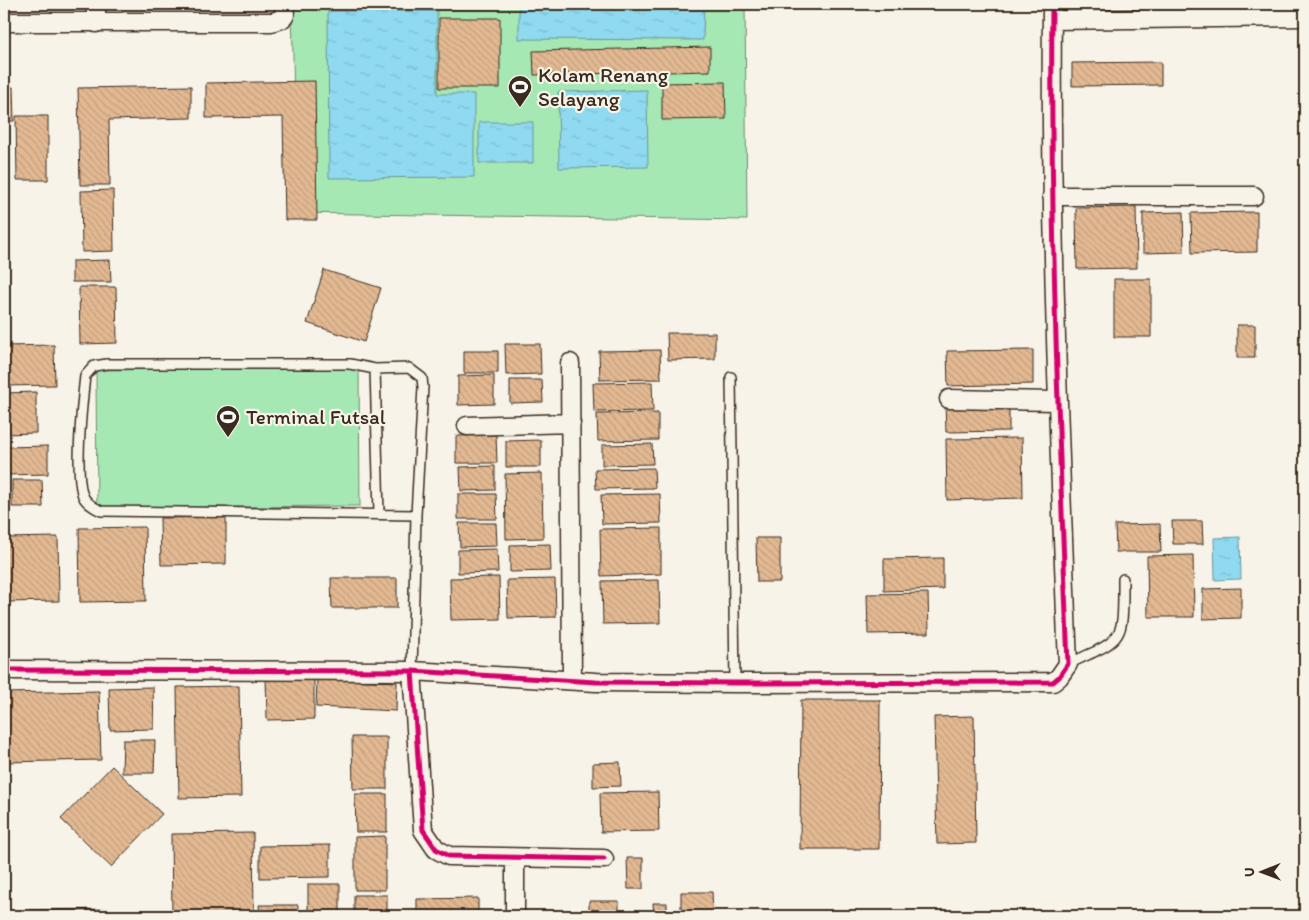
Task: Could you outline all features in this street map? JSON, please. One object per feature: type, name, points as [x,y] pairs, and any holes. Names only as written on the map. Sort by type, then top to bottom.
[{"type":"street","points":[[96,4],[96,23]]},
{"type":"street","points":[[4,22],[272,22],[282,19],[285,15],[284,4]]},
{"type":"street","points":[[4,670],[412,671],[572,680],[735,683],[1045,683],[1059,678],[1068,664],[1057,401],[1052,196],[1052,12],[1305,17]]},
{"type":"street","points":[[1052,196],[1254,196]]},
{"type":"street","points":[[570,363],[572,680]]},
{"type":"street","points":[[949,398],[1057,401]]},
{"type":"street","points":[[467,426],[571,423]]},
{"type":"street","points":[[412,671],[423,830],[436,849],[449,856],[604,859]]},
{"type":"street","points":[[515,858],[515,916]]},
{"type":"lane","points":[[412,671],[422,378],[409,368],[375,369],[350,364],[94,366],[85,376],[79,476],[82,495],[92,507],[101,511],[416,515]]},
{"type":"lane","points":[[375,369],[379,514]]},
{"type":"lane","points":[[731,377],[735,683]]},
{"type":"lane","points":[[1068,664],[1105,649],[1115,641],[1123,625],[1123,580]]},
{"type":"green space","name":"Kolam Renang Selayang","points":[[292,4],[745,4],[747,220],[296,213]]},
{"type":"green space","name":"Terminal Futsal","points":[[359,367],[360,506],[97,508],[96,370]]},
{"type":"water","points":[[519,4],[704,4],[703,40],[519,39]]},
{"type":"water","points":[[328,11],[437,11],[437,94],[474,94],[474,177],[329,178]]},
{"type":"water","points":[[647,90],[648,167],[559,168],[558,92]]},
{"type":"water","points":[[479,122],[533,122],[533,163],[479,163]]},
{"type":"water","points":[[1240,537],[1241,579],[1215,580],[1214,538]]},
{"type":"building","points":[[433,4],[500,4],[500,8],[433,9]]},
{"type":"building","points":[[439,18],[500,18],[500,88],[439,88]]},
{"type":"building","points":[[710,47],[710,71],[534,75],[533,51]]},
{"type":"building","points":[[1161,62],[1161,85],[1072,86],[1072,63]]},
{"type":"building","points":[[315,81],[317,220],[285,220],[283,117],[206,118],[206,83]]},
{"type":"building","points":[[725,82],[726,119],[662,120],[662,83]]},
{"type":"building","points":[[191,86],[191,118],[109,120],[110,185],[80,185],[78,88]]},
{"type":"building","points":[[4,87],[13,87],[14,121],[4,121]]},
{"type":"building","points":[[16,116],[48,116],[48,180],[17,180]]},
{"type":"building","points":[[113,190],[114,251],[82,252],[81,191]]},
{"type":"building","points":[[1136,207],[1137,268],[1077,269],[1076,208]]},
{"type":"building","points":[[1183,212],[1184,252],[1143,253],[1143,213]]},
{"type":"building","points":[[1257,212],[1257,252],[1192,253],[1191,213]]},
{"type":"building","points":[[110,260],[111,282],[72,282],[72,261]]},
{"type":"building","points":[[324,270],[381,288],[364,342],[307,323]]},
{"type":"building","points":[[1114,279],[1151,279],[1151,337],[1114,337]]},
{"type":"building","points":[[79,287],[116,287],[117,343],[80,344]]},
{"type":"building","points":[[1237,325],[1255,325],[1255,358],[1237,358]]},
{"type":"building","points":[[667,333],[715,333],[715,359],[668,360]]},
{"type":"building","points":[[505,344],[540,344],[541,374],[506,375]]},
{"type":"building","points":[[54,345],[55,385],[4,386],[4,346]]},
{"type":"building","points":[[660,350],[661,379],[600,380],[599,351]]},
{"type":"building","points":[[1033,350],[1033,384],[948,386],[947,351]]},
{"type":"building","points":[[464,351],[498,351],[498,373],[464,373]]},
{"type":"building","points":[[494,375],[494,404],[458,405],[458,376]]},
{"type":"building","points":[[510,380],[542,380],[543,402],[510,403]]},
{"type":"building","points":[[652,382],[653,411],[594,412],[593,383]]},
{"type":"building","points":[[36,392],[36,433],[4,434],[4,393]]},
{"type":"building","points":[[1009,403],[1009,431],[946,432],[945,404]]},
{"type":"building","points":[[658,413],[658,440],[598,441],[597,414]]},
{"type":"building","points":[[496,435],[497,463],[456,463],[456,436]]},
{"type":"building","points":[[1022,438],[1023,498],[947,500],[946,439]]},
{"type":"building","points":[[541,440],[541,467],[506,467],[506,441]]},
{"type":"building","points":[[652,444],[653,464],[602,465],[602,445]]},
{"type":"building","points":[[48,446],[48,474],[4,475],[4,447]]},
{"type":"building","points":[[495,466],[495,490],[461,491],[460,467]]},
{"type":"building","points":[[654,468],[655,488],[596,489],[595,469]]},
{"type":"building","points":[[542,473],[543,538],[506,539],[505,474]]},
{"type":"building","points":[[12,480],[42,480],[43,507],[12,507]]},
{"type":"building","points":[[458,494],[496,494],[497,519],[458,519]]},
{"type":"building","points":[[660,494],[661,523],[602,524],[601,495]]},
{"type":"building","points":[[226,517],[226,564],[161,565],[160,518]]},
{"type":"building","points":[[1172,521],[1202,521],[1203,544],[1173,544]]},
{"type":"building","points":[[459,523],[496,523],[497,546],[460,547]]},
{"type":"building","points":[[1160,524],[1161,552],[1116,552],[1115,525]]},
{"type":"building","points":[[145,527],[146,601],[80,602],[79,528]]},
{"type":"building","points":[[661,528],[661,574],[601,576],[600,529]]},
{"type":"building","points":[[58,537],[59,601],[4,602],[4,538]]},
{"type":"building","points":[[756,538],[780,538],[780,582],[757,582]]},
{"type":"building","points":[[550,544],[551,571],[510,572],[510,545]]},
{"type":"building","points":[[497,549],[498,572],[458,573],[458,550]]},
{"type":"building","points":[[1193,555],[1194,617],[1148,617],[1147,556]]},
{"type":"building","points":[[943,558],[943,589],[884,591],[884,559]]},
{"type":"building","points":[[499,577],[500,619],[451,620],[450,578]]},
{"type":"building","points":[[331,578],[397,578],[397,608],[332,608]]},
{"type":"building","points":[[555,579],[556,617],[508,618],[507,580]]},
{"type":"building","points":[[659,580],[660,623],[603,624],[602,581]]},
{"type":"building","points":[[1241,588],[1241,618],[1203,619],[1203,589]]},
{"type":"building","points":[[928,593],[929,633],[868,634],[867,594]]},
{"type":"building","points":[[314,675],[314,719],[267,720],[266,676]]},
{"type":"building","points":[[317,679],[397,682],[396,711],[316,707]]},
{"type":"building","points":[[239,686],[241,797],[179,798],[177,687]]},
{"type":"building","points":[[153,687],[154,729],[110,730],[109,688]]},
{"type":"building","points":[[99,691],[101,760],[4,762],[4,693]]},
{"type":"building","points":[[801,700],[880,700],[879,849],[800,849]]},
{"type":"building","points":[[974,716],[976,843],[937,844],[934,717]]},
{"type":"building","points":[[352,737],[387,737],[387,789],[353,789]]},
{"type":"building","points":[[123,740],[155,740],[154,773],[122,773]]},
{"type":"building","points":[[620,762],[621,786],[593,787],[593,763]]},
{"type":"building","points":[[112,766],[162,814],[111,867],[61,819]]},
{"type":"building","points":[[4,787],[8,787],[8,854],[4,854]]},
{"type":"building","points":[[658,792],[659,831],[601,832],[600,793]]},
{"type":"building","points":[[355,794],[387,794],[387,832],[356,832]]},
{"type":"building","points":[[253,833],[254,916],[172,916],[171,834]]},
{"type":"building","points":[[385,836],[385,890],[355,890],[355,837]]},
{"type":"building","points":[[330,845],[330,877],[260,878],[260,846]]},
{"type":"building","points":[[627,858],[643,858],[643,889],[628,889]]},
{"type":"building","points":[[308,884],[340,884],[340,916],[308,916]]},
{"type":"building","points":[[681,892],[712,892],[713,916],[681,916]]},
{"type":"building","points":[[354,895],[387,895],[387,916],[354,916]]},
{"type":"building","points":[[478,898],[478,916],[417,916],[417,899]]},
{"type":"building","points":[[589,901],[619,901],[619,916],[589,916]]},
{"type":"building","points":[[653,903],[667,903],[667,916],[654,916]]},
{"type":"building","points":[[259,905],[298,905],[298,916],[260,916]]},
{"type":"building","points":[[133,909],[133,916],[29,916],[29,910]]},
{"type":"cycle path","points":[[4,670],[412,671],[596,682],[1053,682],[1068,664],[1058,416],[1054,252],[1052,4]]},
{"type":"cycle path","points":[[412,671],[423,830],[436,849],[449,856],[604,859]]},
{"type":"place","name":"Kolam Renang Selayang","points":[[520,108]]},
{"type":"place","name":"Terminal Futsal","points":[[228,438]]}]
